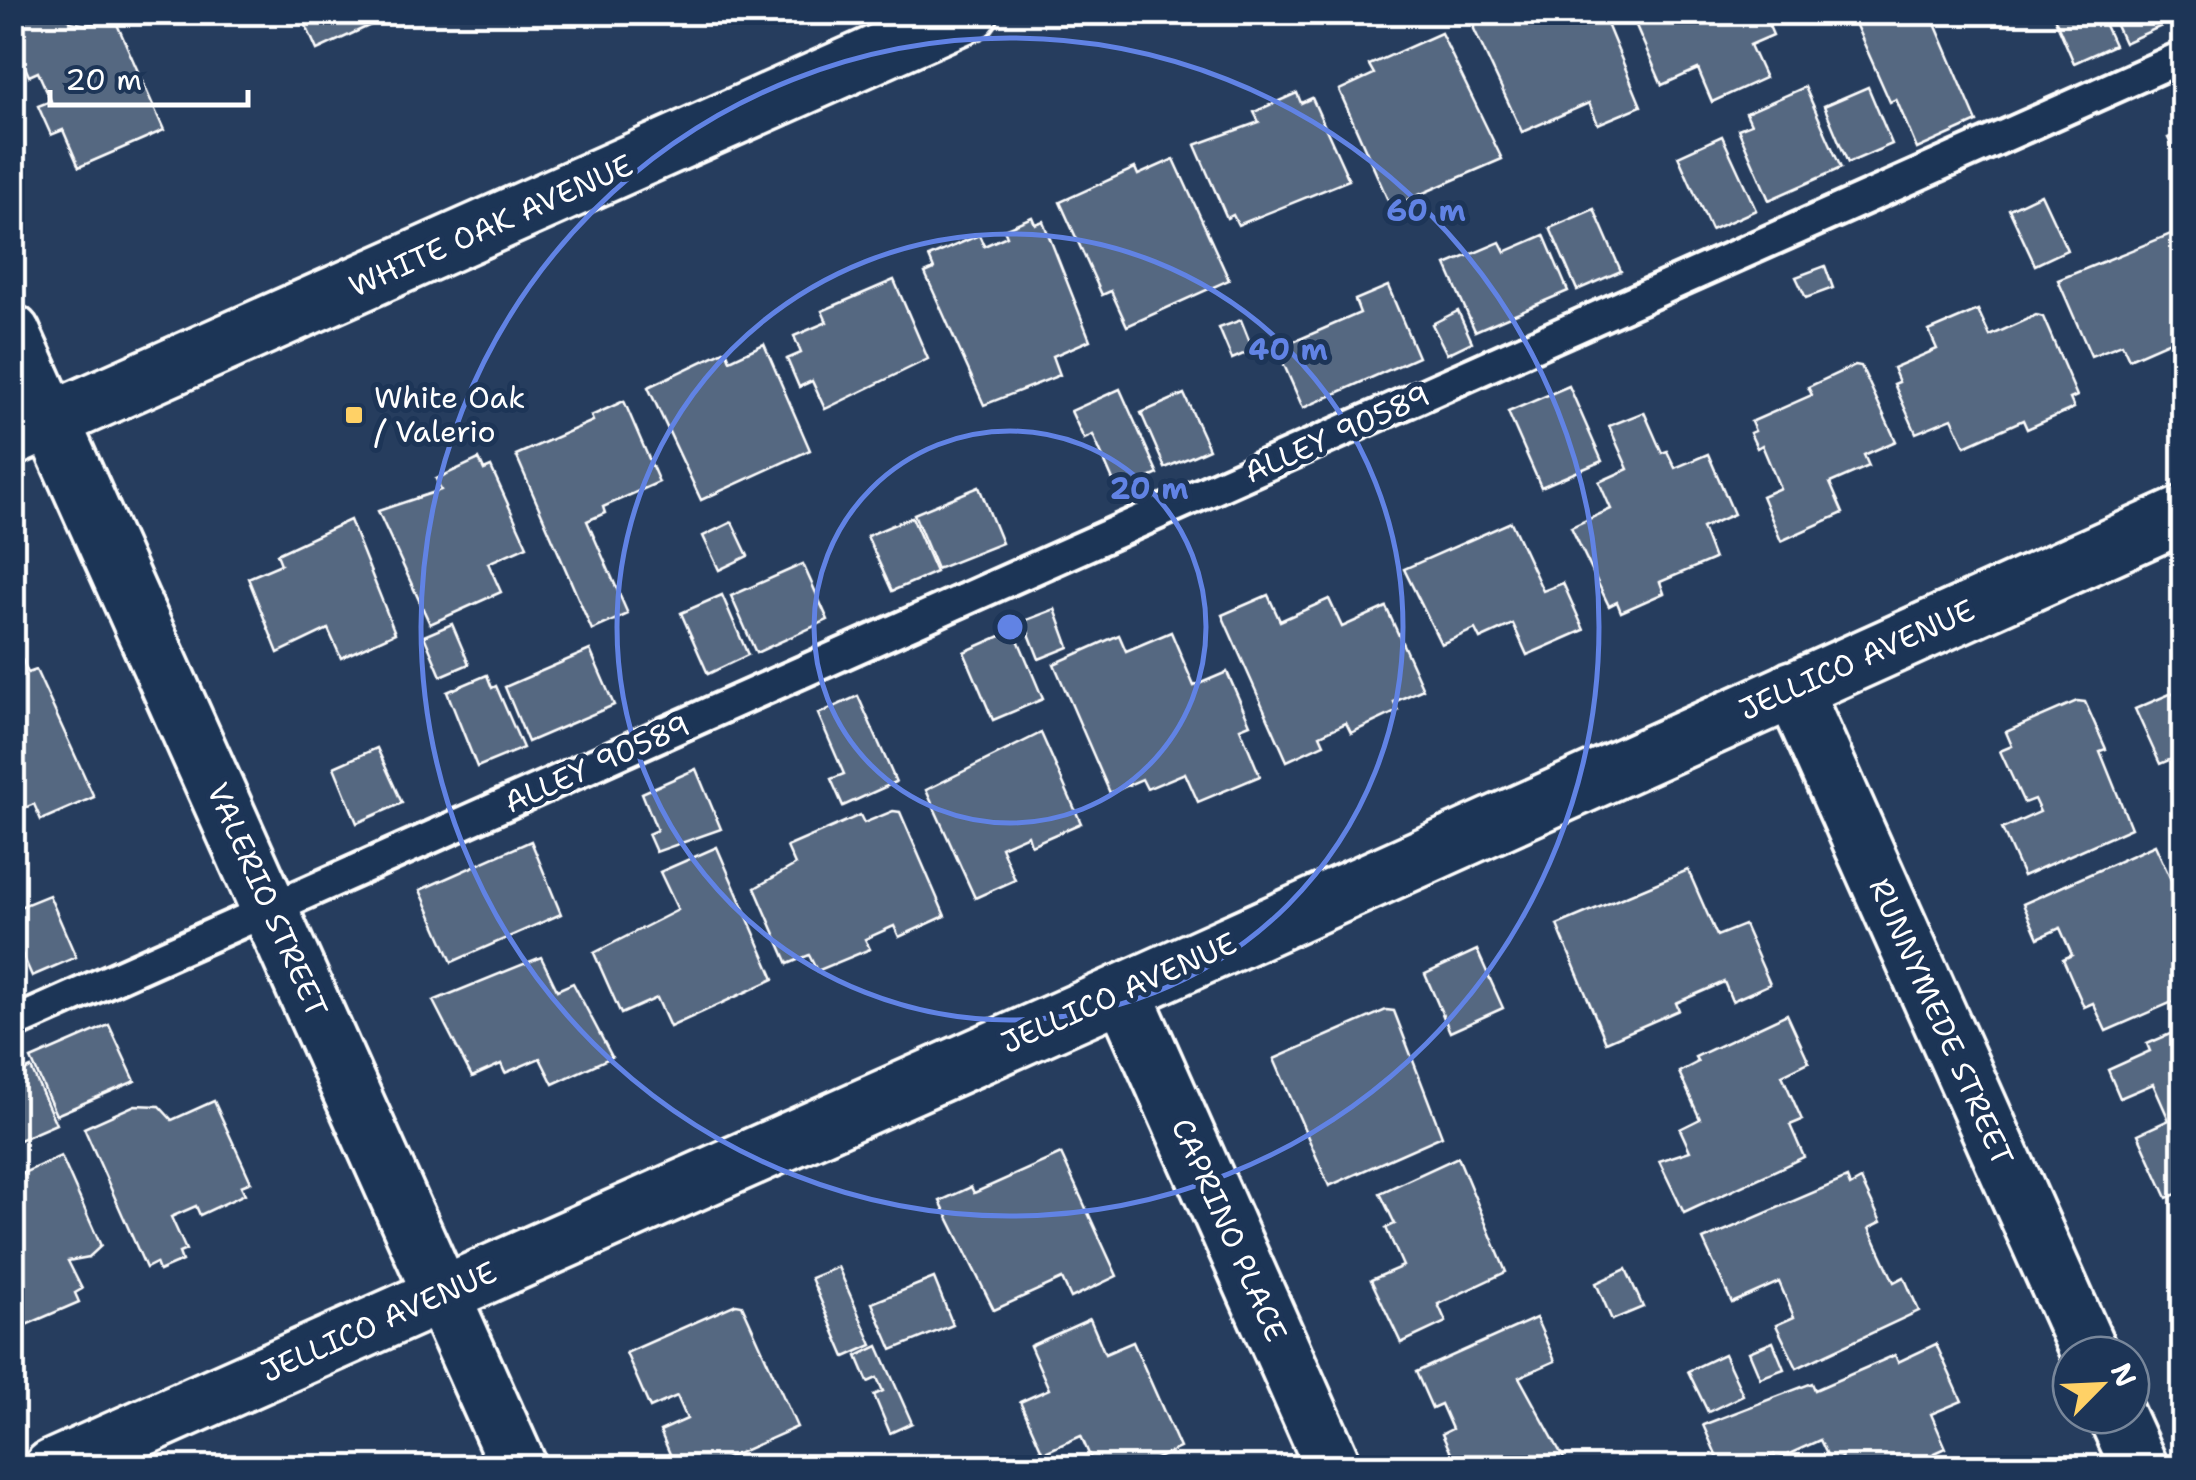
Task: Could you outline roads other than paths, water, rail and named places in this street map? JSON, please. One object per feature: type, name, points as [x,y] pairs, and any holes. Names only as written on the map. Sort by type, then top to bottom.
[{"type":"street","name":"WHITE OAK AVENUE","points":[[32,429],[970,12]]},
{"type":"street","name":"VALERIO STREET","points":[[12,333],[32,429],[272,909],[519,1468]]},
{"type":"street","name":"JELLICO AVENUE","points":[[52,1468],[2184,514]]},
{"type":"street","name":"RUNNYMEDE STREET","points":[[1793,689],[2081,1335]]},
{"type":"street","name":"CAPRINO PLACE","points":[[1123,992],[1334,1468]]},
{"type":"street","points":[[2125,1435],[2140,1468]]},
{"type":"lane","name":"ALLEY 90589","points":[[12,1024],[2184,56]]},
{"type":"place","name":"White Oak / Valerio","points":[[354,415]]}]
